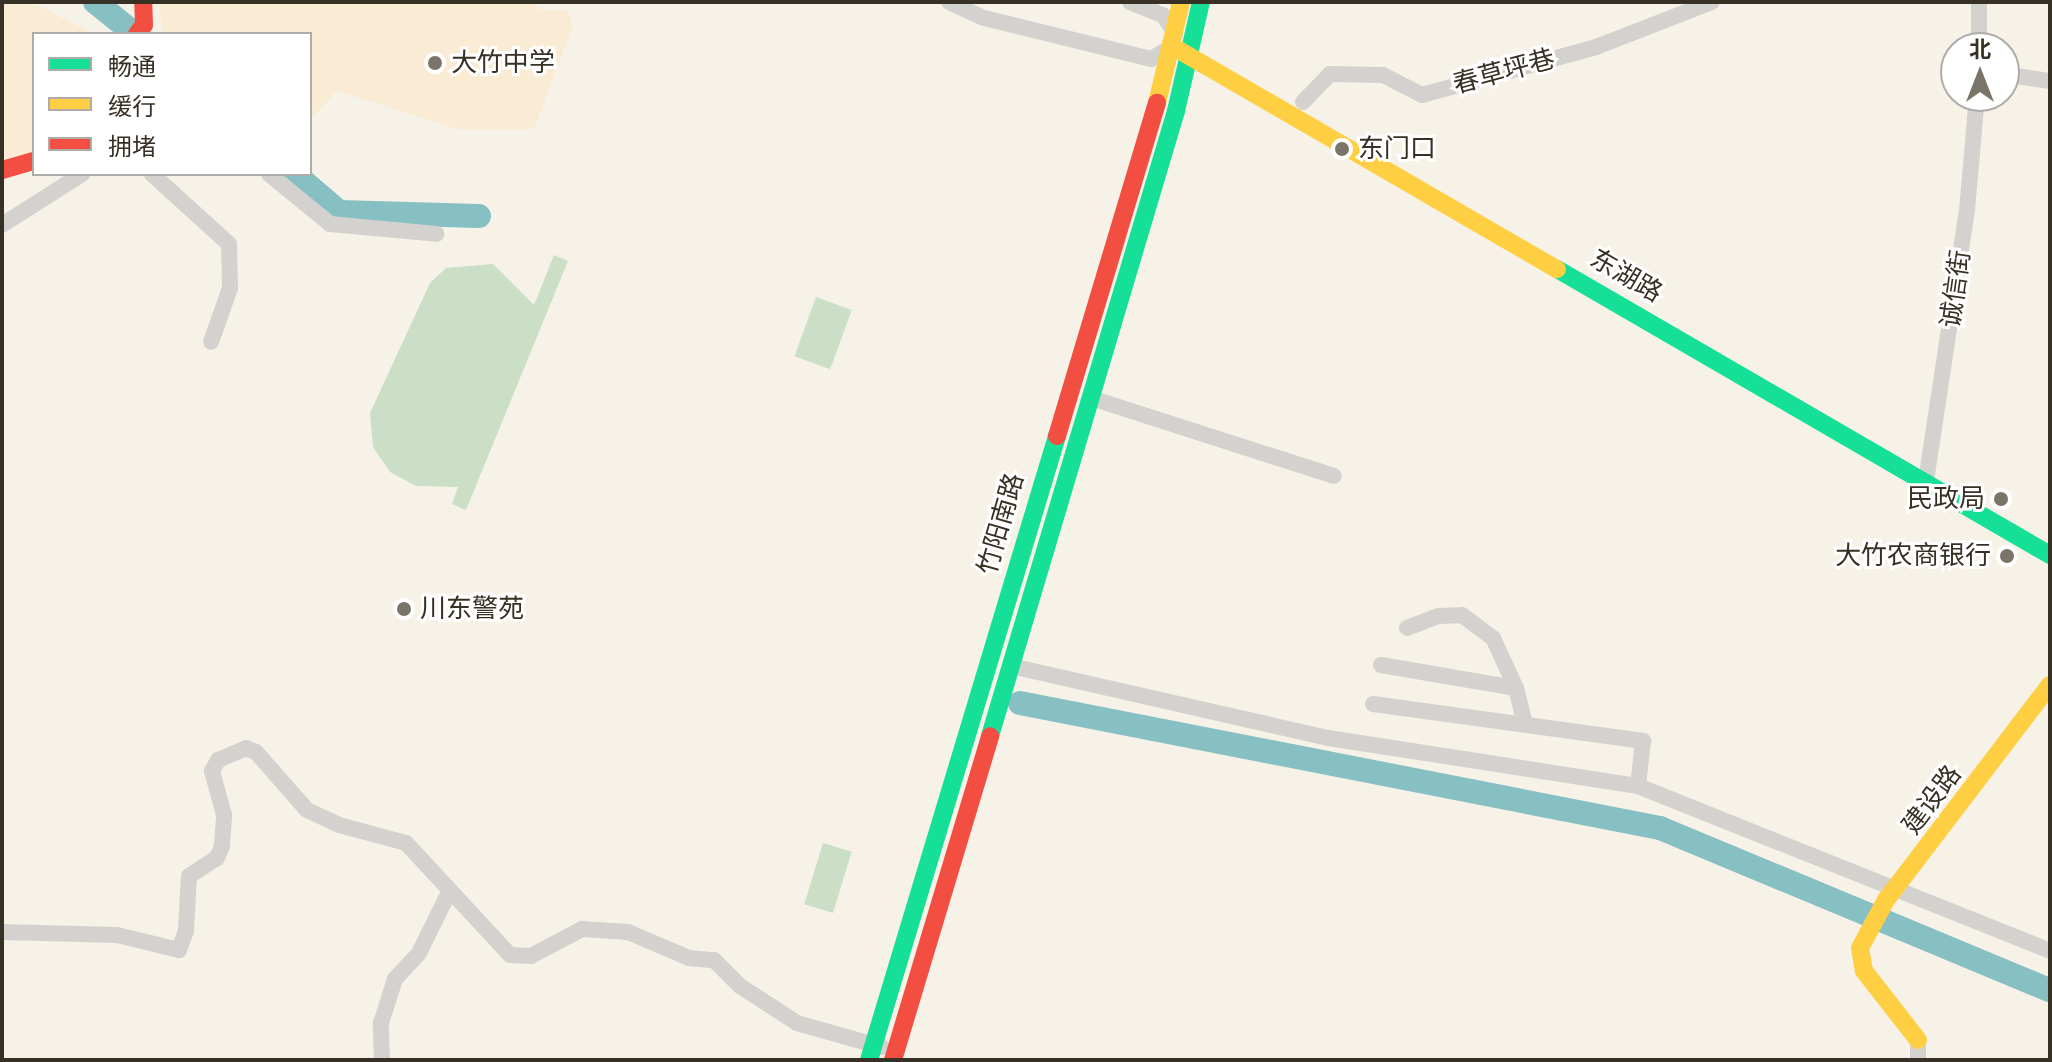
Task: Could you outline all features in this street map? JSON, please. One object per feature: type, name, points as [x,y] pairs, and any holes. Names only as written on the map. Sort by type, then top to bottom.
[{"type":"main road","points":[[140,29],[143,2]]},
{"type":"main road","name":"竹阳南路","points":[[872,1052],[1174,40],[1181,2]]},
{"type":"main road","name":"竹阳南路","points":[[894,1056],[1091,398],[1192,49],[1201,2]]},
{"type":"main road","name":"东湖路","points":[[1174,40],[1303,102],[1928,475],[2050,555]]},
{"type":"main road","name":"东湖路","points":[[1192,49],[1928,475],[2050,541]]},
{"type":"main road","points":[[2,170],[32,162]]},
{"type":"main road","name":"建设路","points":[[1918,1040],[1864,971],[1865,950],[1897,897],[2050,685]]},
{"type":"main road","name":"建设路","points":[[1897,897],[2050,704]]},
{"type":"street","points":[[949,2],[984,18],[1151,59],[1174,40],[1163,15],[1130,2]]},
{"type":"street","name":"春草坪巷","points":[[1303,102],[1330,74],[1383,75],[1422,95],[1596,47],[1712,2]]},
{"type":"street","points":[[1979,2],[1979,32]]},
{"type":"street","points":[[2020,76],[2050,81]]},
{"type":"street","name":"诚信街","points":[[1928,475],[1967,210],[1976,112]]},
{"type":"street","points":[[2,225],[79,176]]},
{"type":"street","points":[[154,176],[229,244],[230,288],[211,342]]},
{"type":"street","points":[[271,176],[330,224],[437,234]]},
{"type":"street","points":[[1091,398],[1334,476]]},
{"type":"street","points":[[1407,628],[1439,616],[1462,615],[1493,638],[1516,688],[1525,725]]},
{"type":"street","points":[[1381,665],[1516,688]]},
{"type":"street","points":[[1011,666],[1328,738],[1638,786],[1897,897],[2050,951]]},
{"type":"street","points":[[1373,704],[1643,741],[1638,786]]},
{"type":"street","points":[[2,932],[117,935],[179,950],[186,931],[189,876],[217,858],[222,846],[224,815],[212,771],[218,760],[239,748],[256,752],[307,810],[339,825],[406,843],[510,955],[531,956],[571,931],[620,930],[689,958],[714,960],[740,986],[797,1023],[872,1052],[894,1056]]},
{"type":"street","points":[[382,1060],[381,1023],[395,979],[419,953],[450,890]]},
{"type":"street","points":[[1918,1040],[1918,1060]]},
{"type":"shaded area","points":[[2,2],[39,6],[90,32],[32,32],[32,155],[2,163]]},
{"type":"shaded area","name":"大竹中学","points":[[159,2],[534,2],[539,9],[568,11],[573,26],[534,129],[457,129],[337,91],[312,118],[312,32],[162,32]]},
{"type":"green space","points":[[554,255],[568,261],[466,510],[452,504],[458,487],[416,486],[390,472],[373,447],[370,413],[430,283],[446,268],[493,264],[534,305]]},
{"type":"green space","points":[[816,297],[852,310],[830,369],[794,356]]},
{"type":"green space","points":[[823,843],[852,852],[833,913],[804,904]]},
{"type":"waterway","points":[[95,2],[132,32]]},
{"type":"waterway","points":[[297,176],[339,212],[479,216]]},
{"type":"waterway","points":[[1020,703],[1660,828],[2050,990]]},
{"type":"traffic: fast","points":[[990,736],[1176,111],[1201,2]]},
{"type":"traffic: fast","points":[[1557,269],[2050,555]]},
{"type":"traffic: fast","points":[[869,1060],[1057,436]]},
{"type":"traffic: slow","points":[[1157,103],[1181,2]]},
{"type":"traffic: slow","points":[[1177,49],[1557,269]]},
{"type":"traffic: slow","points":[[1918,1040],[1864,971],[1860,948],[1886,900],[2050,685]]},
{"type":"traffic: jam","points":[[139,32],[144,25],[143,2]]},
{"type":"traffic: jam","points":[[1057,436],[1157,103]]},
{"type":"traffic: jam","points":[[2,170],[32,162]]},
{"type":"traffic: jam","points":[[893,1060],[990,736]]},
{"type":"place","name":"大竹中学","points":[[435,63]]},
{"type":"place","name":"东门口","points":[[1342,149]]},
{"type":"place","name":"民政局","points":[[2001,499]]},
{"type":"place","name":"大竹农商银行","points":[[2007,556]]},
{"type":"place","name":"川东警苑","points":[[404,609]]}]
